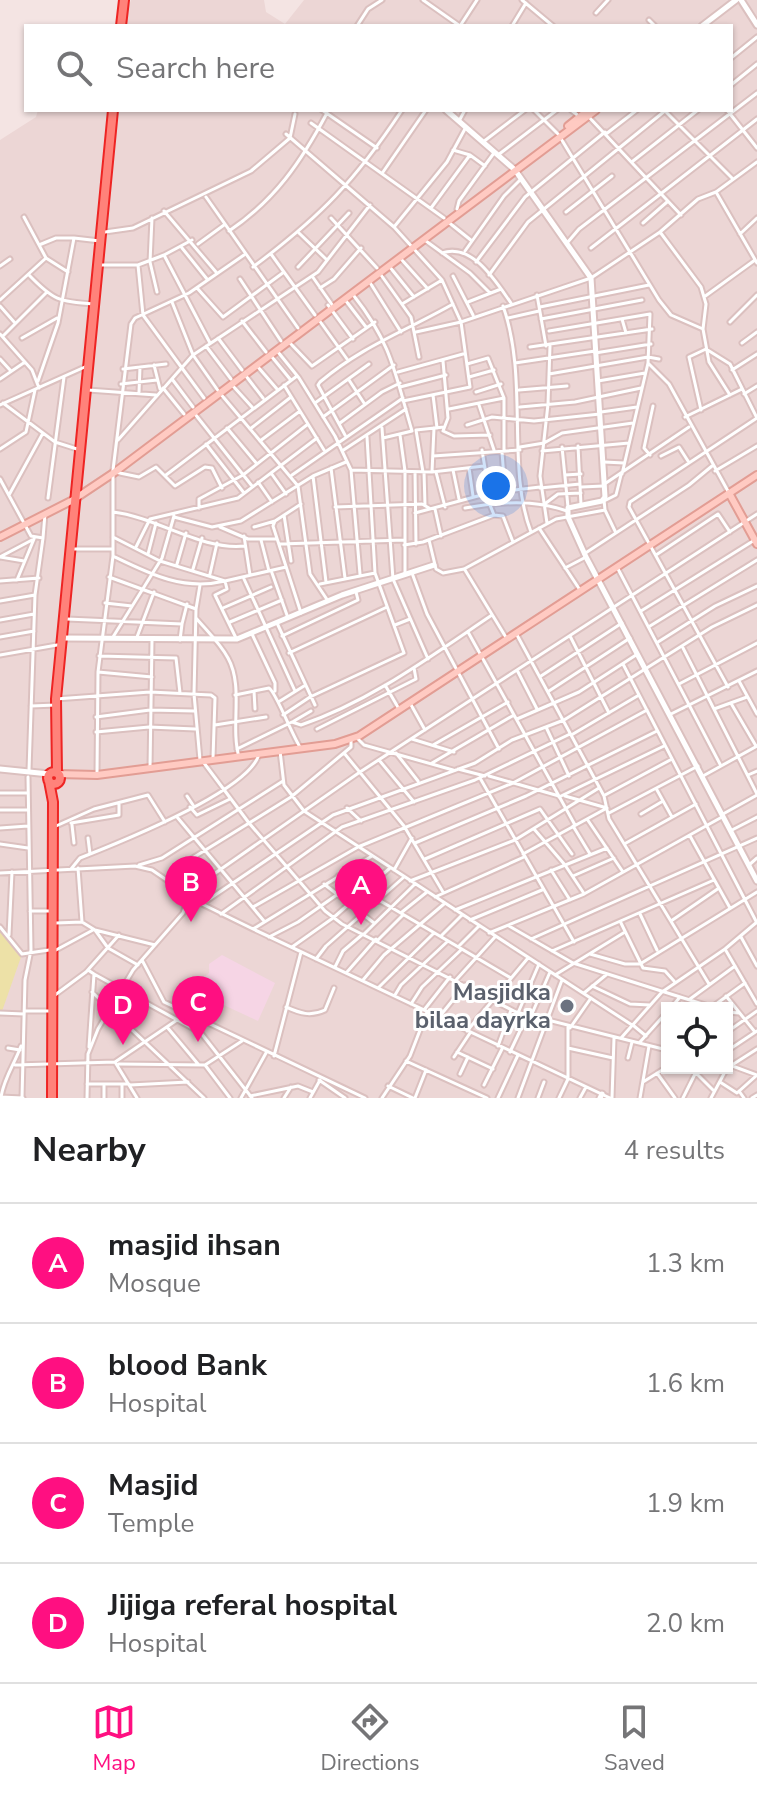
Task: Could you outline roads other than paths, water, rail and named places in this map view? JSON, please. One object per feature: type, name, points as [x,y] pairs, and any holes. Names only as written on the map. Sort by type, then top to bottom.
[{"type":"highway","points":[[121,24],[124,0]]},
{"type":"highway","points":[[59,642],[113,112]]},
{"type":"highway","points":[[54,949],[54,702],[71,530]]},
{"type":"highway","points":[[54,777],[54,1098]]},
{"type":"highway","points":[[54,995],[54,1064]]},
{"type":"main road","points":[[559,135],[588,113]]},
{"type":"main road","points":[[24,521],[73,498],[114,472],[218,390],[588,113]]},
{"type":"main road","points":[[331,306],[514,169]]},
{"type":"main road","points":[[284,341],[316,317]]},
{"type":"main road","points":[[243,372],[270,352]]},
{"type":"main road","points":[[114,472],[218,390]]},
{"type":"main road","points":[[483,656],[757,476]]},
{"type":"main road","points":[[729,494],[756,542]]},
{"type":"main road","points":[[0,534],[73,498]]},
{"type":"main road","points":[[54,777],[97,776],[258,757],[354,740],[599,580]]},
{"type":"main road","points":[[202,762],[238,753],[280,753],[354,740],[410,704]]},
{"type":"street","points":[[358,24],[368,9],[382,0]]},
{"type":"street","points":[[423,0],[457,24]]},
{"type":"street","points":[[461,24],[477,0]]},
{"type":"street","points":[[513,24],[525,3],[534,0]]},
{"type":"street","points":[[596,13],[608,0]]},
{"type":"street","points":[[705,24],[738,0],[757,25]]},
{"type":"street","points":[[525,3],[551,24]]},
{"type":"street","points":[[649,20],[653,24]]},
{"type":"street","points":[[733,56],[757,37]]},
{"type":"street","points":[[733,83],[757,64]]},
{"type":"street","points":[[733,109],[757,93]]},
{"type":"street","points":[[253,267],[299,233],[347,187],[401,112]]},
{"type":"street","points":[[383,172],[425,112]]},
{"type":"street","points":[[448,112],[514,169],[544,207],[591,278],[604,501],[616,533]]},
{"type":"street","points":[[458,121],[464,112]]},
{"type":"street","points":[[483,142],[522,112]]},
{"type":"street","points":[[536,112],[559,135],[617,227],[649,285],[671,315],[703,329]]},
{"type":"street","points":[[457,209],[459,201],[496,153],[554,112]]},
{"type":"street","points":[[574,112],[580,117]]},
{"type":"street","points":[[476,262],[531,191],[634,112]]},
{"type":"street","points":[[489,275],[528,222],[663,112]]},
{"type":"street","points":[[667,112],[732,178]]},
{"type":"street","points":[[633,161],[695,112]]},
{"type":"street","points":[[567,243],[729,112],[757,148]]},
{"type":"street","points":[[229,231],[258,212],[291,176],[327,113],[377,148]]},
{"type":"street","points":[[588,113],[682,215]]},
{"type":"street","points":[[39,245],[56,238],[101,236],[133,228],[251,171],[288,136],[295,114]]},
{"type":"street","points":[[591,248],[757,119]]},
{"type":"street","points":[[311,123],[383,172],[472,241]]},
{"type":"street","points":[[394,227],[453,150],[466,127]]},
{"type":"street","points":[[288,136],[394,227],[442,280],[461,322],[469,377],[467,389],[403,400],[337,440],[292,475]]},
{"type":"street","points":[[453,150],[470,155],[485,166]]},
{"type":"street","points":[[431,208],[470,155]]},
{"type":"street","points":[[416,332],[461,322],[591,278],[660,232],[698,199],[716,192],[757,162]]},
{"type":"street","points":[[566,212],[612,176]]},
{"type":"street","points":[[465,251],[521,179]]},
{"type":"street","points":[[704,297],[756,261],[716,192]]},
{"type":"street","points":[[206,197],[298,328]]},
{"type":"street","points":[[643,223],[668,201]]},
{"type":"street","points":[[117,441],[193,355],[312,276],[370,205]]},
{"type":"street","points":[[164,211],[192,240],[217,274]]},
{"type":"street","points":[[298,267],[349,213]]},
{"type":"street","points":[[24,217],[46,258],[68,272]]},
{"type":"street","points":[[152,218],[150,262],[157,292]]},
{"type":"street","points":[[331,218],[361,248],[402,304],[416,332],[419,357]]},
{"type":"street","points":[[740,234],[757,218]]},
{"type":"street","points":[[196,245],[224,225]]},
{"type":"street","points":[[660,232],[696,277],[704,297],[703,329],[709,362],[730,395]]},
{"type":"street","points":[[299,233],[327,260]]},
{"type":"street","points":[[0,449],[22,437],[29,425],[74,238]]},
{"type":"street","points":[[423,239],[490,293]]},
{"type":"street","points":[[98,265],[150,262],[182,248],[192,240]]},
{"type":"street","points":[[182,248],[208,281]]},
{"type":"street","points":[[320,288],[334,279],[361,248]]},
{"type":"street","points":[[442,253],[452,249],[465,251],[511,303]]},
{"type":"street","points":[[271,254],[347,359]]},
{"type":"street","points":[[164,255],[208,344],[252,408]]},
{"type":"street","points":[[97,776],[99,656],[113,556],[114,472],[120,391],[131,324],[135,318],[197,288],[244,255]]},
{"type":"street","points":[[399,256],[428,289]]},
{"type":"street","points":[[0,300],[46,258]]},
{"type":"street","points":[[0,266],[10,259]]},
{"type":"street","points":[[138,265],[143,315],[204,398]]},
{"type":"street","points":[[388,265],[414,297]]},
{"type":"street","points":[[197,288],[220,318],[284,272]]},
{"type":"street","points":[[29,275],[46,293],[61,302],[94,304]]},
{"type":"street","points":[[312,276],[353,339]]},
{"type":"street","points":[[453,276],[474,317]]},
{"type":"street","points":[[240,279],[284,341],[312,366],[375,322]]},
{"type":"street","points":[[368,280],[401,332]]},
{"type":"street","points":[[402,304],[442,280]]},
{"type":"street","points":[[508,318],[594,294],[649,285]]},
{"type":"street","points":[[468,302],[501,289]]},
{"type":"street","points":[[38,381],[1,335],[46,293]]},
{"type":"street","points":[[351,293],[375,322],[398,372],[424,472],[427,506]]},
{"type":"street","points":[[537,294],[549,359],[540,488],[547,523]]},
{"type":"street","points":[[730,322],[757,295]]},
{"type":"street","points":[[344,298],[366,329]]},
{"type":"street","points":[[171,300],[193,355],[239,418],[292,475],[298,486],[310,574],[328,601]]},
{"type":"street","points":[[541,319],[642,300]]},
{"type":"street","points":[[345,435],[318,383],[347,359],[383,337],[414,326],[453,304]]},
{"type":"street","points":[[0,306],[15,323]]},
{"type":"street","points":[[503,306],[508,318],[519,390],[523,502],[531,532]]},
{"type":"street","points":[[429,540],[438,572],[464,569],[581,505],[604,501],[616,495],[648,363],[652,329],[650,314],[549,331]]},
{"type":"street","points":[[22,338],[57,318]]},
{"type":"street","points":[[622,319],[626,333]]},
{"type":"street","points":[[242,321],[297,376],[337,440],[351,470],[360,574]]},
{"type":"street","points":[[530,347],[652,329]]},
{"type":"street","points":[[742,343],[757,332]]},
{"type":"street","points":[[218,338],[263,398]]},
{"type":"street","points":[[515,363],[651,344]]},
{"type":"street","points":[[706,349],[722,357],[732,370],[757,418],[630,502],[650,546],[728,687]]},
{"type":"street","points":[[701,410],[689,357],[706,349]]},
{"type":"street","points":[[270,352],[290,380]]},
{"type":"street","points":[[398,372],[465,354]]},
{"type":"street","points":[[732,370],[757,354]]},
{"type":"street","points":[[549,374],[648,357],[659,359]]},
{"type":"street","points":[[467,364],[488,358],[501,384],[505,417],[505,491]]},
{"type":"street","points":[[0,359],[12,371]]},
{"type":"street","points":[[443,361],[448,393],[443,431],[454,436],[490,435]]},
{"type":"street","points":[[0,379],[25,362]]},
{"type":"street","points":[[648,363],[669,384],[729,494]]},
{"type":"street","points":[[123,369],[166,364]]},
{"type":"street","points":[[256,364],[277,389]]},
{"type":"street","points":[[315,403],[369,364]]},
{"type":"street","points":[[154,365],[162,389],[184,414]]},
{"type":"street","points":[[323,417],[394,365]]},
{"type":"street","points":[[1,404],[87,366]]},
{"type":"street","points":[[139,393],[140,367]]},
{"type":"street","points":[[469,377],[494,370]]},
{"type":"street","points":[[597,381],[645,373]]},
{"type":"street","points":[[339,423],[400,385],[446,375]]},
{"type":"street","points":[[166,475],[263,398],[297,376]]},
{"type":"street","points":[[48,498],[64,377]]},
{"type":"street","points":[[172,379],[213,438],[252,486]]},
{"type":"street","points":[[121,384],[157,380]]},
{"type":"street","points":[[349,380],[365,404]]},
{"type":"street","points":[[476,392],[501,384]]},
{"type":"street","points":[[284,385],[324,450]]},
{"type":"street","points":[[519,390],[567,386]]},
{"type":"street","points":[[744,394],[757,386]]},
{"type":"street","points":[[520,407],[641,388]]},
{"type":"street","points":[[685,417],[742,389]]},
{"type":"street","points":[[85,390],[156,395]]},
{"type":"street","points":[[433,395],[434,472],[445,507]]},
{"type":"street","points":[[249,430],[291,397]]},
{"type":"street","points":[[448,409],[504,398]]},
{"type":"street","points":[[1,404],[55,442],[78,449]]},
{"type":"street","points":[[479,405],[494,451]]},
{"type":"street","points":[[650,455],[644,444],[653,406]]},
{"type":"street","points":[[467,425],[505,417],[546,420],[637,407]]},
{"type":"street","points":[[342,452],[406,409]]},
{"type":"street","points":[[260,441],[300,411]]},
{"type":"street","points":[[433,456],[482,450],[503,452],[544,443],[562,433],[633,423]]},
{"type":"street","points":[[199,508],[199,499],[243,475],[308,424]]},
{"type":"street","points":[[383,438],[444,427]]},
{"type":"street","points":[[545,503],[558,494],[603,486],[690,427]]},
{"type":"street","points":[[227,428],[257,464]]},
{"type":"street","points":[[382,428],[393,579],[428,659]]},
{"type":"street","points":[[9,495],[43,433]]},
{"type":"street","points":[[400,434],[405,471],[405,575]]},
{"type":"street","points":[[283,715],[310,697],[404,654],[375,573],[367,437]]},
{"type":"street","points":[[113,512],[150,519],[174,515],[244,493],[317,438]]},
{"type":"street","points":[[542,451],[602,443],[629,443]]},
{"type":"street","points":[[206,444],[244,493]]},
{"type":"street","points":[[578,446],[581,505]]},
{"type":"street","points":[[715,471],[757,446]]},
{"type":"street","points":[[562,447],[567,512],[585,556],[757,881]]},
{"type":"street","points":[[661,456],[679,447],[688,461]]},
{"type":"street","points":[[482,450],[489,493]]},
{"type":"street","points":[[220,527],[241,521],[313,476],[346,462]]},
{"type":"street","points":[[603,462],[624,463]]},
{"type":"street","points":[[351,470],[434,472],[484,466]]},
{"type":"street","points":[[565,568],[712,466]]},
{"type":"street","points":[[114,472],[139,477],[156,467],[175,486],[205,467],[212,468],[222,488]]},
{"type":"street","points":[[331,468],[345,578]]},
{"type":"street","points":[[469,468],[473,496]]},
{"type":"street","points":[[453,470],[459,499]]},
{"type":"street","points":[[415,472],[416,544]]},
{"type":"street","points":[[271,473],[286,494]]},
{"type":"street","points":[[565,475],[581,474]]},
{"type":"street","points":[[313,476],[326,582]]},
{"type":"street","points":[[0,479],[34,539]]},
{"type":"street","points":[[258,482],[273,503]]},
{"type":"street","points":[[335,507],[415,504],[435,509],[459,499],[489,493],[566,485],[581,488]]},
{"type":"street","points":[[465,508],[523,502],[545,503],[567,512],[605,510]]},
{"type":"street","points":[[254,527],[275,521],[301,504]]},
{"type":"street","points":[[490,504],[494,515]]},
{"type":"street","points":[[415,513],[427,506]]},
{"type":"street","points":[[435,509],[441,536]]},
{"type":"street","points":[[22,1043],[0,1097],[23,1098],[25,969],[30,955],[28,775],[35,595],[44,513]]},
{"type":"street","points":[[656,555],[718,514],[730,532]]},
{"type":"street","points":[[90,1048],[119,990],[183,913],[188,895],[219,869],[360,772],[757,514]]},
{"type":"street","points":[[174,515],[244,536],[289,544],[373,539],[416,544],[494,515],[502,515],[513,542]]},
{"type":"street","points":[[112,639],[160,561],[174,515]]},
{"type":"street","points":[[284,515],[291,561]]},
{"type":"street","points":[[150,519],[217,543],[245,546]]},
{"type":"street","points":[[136,547],[150,519]]},
{"type":"street","points":[[275,521],[277,542],[301,613]]},
{"type":"street","points":[[148,555],[156,523]]},
{"type":"street","points":[[539,528],[580,590]]},
{"type":"street","points":[[177,566],[186,533]]},
{"type":"street","points":[[244,536],[250,575]]},
{"type":"street","points":[[113,537],[160,561],[225,581]]},
{"type":"street","points":[[25,562],[0,557],[34,539],[43,538]]},
{"type":"street","points":[[193,570],[202,538]]},
{"type":"street","points":[[17,580],[34,539]]},
{"type":"street","points":[[261,540],[288,618]]},
{"type":"street","points":[[641,611],[756,542]]},
{"type":"street","points":[[210,574],[217,543]]},
{"type":"street","points":[[70,549],[113,549]]},
{"type":"street","points":[[113,556],[151,575],[199,585],[286,567]]},
{"type":"street","points":[[650,626],[757,560]]},
{"type":"street","points":[[0,655],[59,642],[101,639],[237,639],[355,590],[434,565]]},
{"type":"street","points":[[618,568],[721,766]]},
{"type":"street","points":[[464,569],[507,639]]},
{"type":"street","points":[[200,572],[196,609],[194,711],[202,762],[249,823],[333,918],[518,1013],[661,1049]]},
{"type":"street","points":[[412,572],[427,614],[499,749]]},
{"type":"street","points":[[319,584],[375,573]]},
{"type":"street","points":[[109,577],[196,609]]},
{"type":"street","points":[[243,577],[295,691]]},
{"type":"street","points":[[0,581],[39,578]]},
{"type":"street","points":[[225,581],[227,589],[215,595],[237,639]]},
{"type":"street","points":[[658,642],[690,621],[757,586]]},
{"type":"street","points":[[223,608],[271,587]]},
{"type":"street","points":[[282,636],[358,600],[355,590]]},
{"type":"street","points":[[136,640],[154,592]]},
{"type":"street","points":[[0,601],[35,595]]},
{"type":"street","points":[[229,622],[282,600]]},
{"type":"street","points":[[105,603],[132,606]]},
{"type":"street","points":[[180,641],[187,604]]},
{"type":"street","points":[[202,904],[276,852],[347,808],[456,770],[525,735],[564,720],[698,636],[757,605]]},
{"type":"street","points":[[289,653],[387,607]]},
{"type":"street","points":[[0,620],[34,614]]},
{"type":"street","points":[[294,721],[301,725],[385,685],[492,615]]},
{"type":"street","points":[[196,618],[229,660],[235,695],[238,753],[311,711]]},
{"type":"street","points":[[63,619],[182,624]]},
{"type":"street","points":[[394,625],[410,619]]},
{"type":"street","points":[[277,623],[315,705]]},
{"type":"street","points":[[540,676],[622,623]]},
{"type":"street","points":[[0,637],[34,631]]},
{"type":"street","points":[[468,631],[591,855]]},
{"type":"street","points":[[252,634],[275,683],[285,725],[300,749]]},
{"type":"street","points":[[517,635],[604,796],[625,844],[709,984]]},
{"type":"street","points":[[570,636],[609,713]]},
{"type":"street","points":[[548,692],[630,638]]},
{"type":"street","points":[[150,769],[152,640]]},
{"type":"street","points":[[679,684],[757,643]]},
{"type":"street","points":[[489,933],[584,894],[690,836],[757,794],[683,648]]},
{"type":"street","points":[[432,763],[516,717],[594,682],[638,654]]},
{"type":"street","points":[[99,656],[176,658],[180,694]]},
{"type":"street","points":[[620,1039],[662,992],[725,949],[757,922],[623,664]]},
{"type":"street","points":[[317,729],[416,679],[414,668]]},
{"type":"street","points":[[517,670],[537,709]]},
{"type":"street","points":[[670,714],[691,707],[757,671]]},
{"type":"street","points":[[98,672],[152,677]]},
{"type":"street","points":[[739,681],[757,714]]},
{"type":"street","points":[[385,685],[400,710]]},
{"type":"street","points":[[278,702],[304,686]]},
{"type":"street","points":[[235,695],[269,688],[275,691]]},
{"type":"street","points":[[254,691],[255,709]]},
{"type":"street","points":[[31,706],[150,692],[214,696],[213,760]]},
{"type":"street","points":[[221,914],[243,895],[337,833],[361,821],[484,777],[571,734],[639,695]]},
{"type":"street","points":[[714,709],[747,697]]},
{"type":"street","points":[[360,698],[365,707]]},
{"type":"street","points":[[433,745],[508,702]]},
{"type":"street","points":[[410,704],[425,730]]},
{"type":"street","points":[[703,776],[756,747],[732,705]]},
{"type":"street","points":[[96,717],[150,710],[194,711]]},
{"type":"street","points":[[253,907],[358,847],[543,769],[647,710]]},
{"type":"street","points":[[214,725],[266,717]]},
{"type":"street","points":[[96,732],[149,727],[195,729]]},
{"type":"street","points":[[546,727],[569,776]]},
{"type":"street","points":[[292,947],[392,869],[414,840],[497,809],[657,731]]},
{"type":"street","points":[[412,739],[455,752]]},
{"type":"street","points":[[178,867],[291,797],[344,753],[354,740],[608,811]]},
{"type":"street","points":[[560,796],[665,745]]},
{"type":"street","points":[[280,753],[283,781],[291,797],[304,811],[646,1036]]},
{"type":"street","points":[[344,753],[414,840],[443,892]]},
{"type":"street","points":[[393,753],[420,783]]},
{"type":"street","points":[[71,869],[75,862],[176,816],[247,771],[258,757]]},
{"type":"street","points":[[604,796],[672,759]]},
{"type":"street","points":[[379,760],[414,802]]},
{"type":"street","points":[[435,897],[523,856],[574,825],[657,790],[698,766]]},
{"type":"street","points":[[0,769],[54,777]]},
{"type":"street","points":[[748,775],[757,771]]},
{"type":"street","points":[[484,777],[497,809],[574,942]]},
{"type":"street","points":[[0,873],[135,866],[162,858],[283,781]]},
{"type":"street","points":[[335,968],[343,951],[364,934],[413,883],[515,840],[599,788]]},
{"type":"street","points":[[657,790],[672,817]]},
{"type":"street","points":[[0,793],[28,793]]},
{"type":"street","points":[[71,822],[83,813],[148,795],[165,822]]},
{"type":"street","points":[[187,796],[197,815],[230,799]]},
{"type":"street","points":[[641,814],[663,801]]},
{"type":"street","points":[[56,826],[119,815],[119,804]]},
{"type":"street","points":[[625,844],[696,804]]},
{"type":"street","points":[[347,808],[361,821]]},
{"type":"street","points":[[425,859],[540,809],[572,854]]},
{"type":"street","points":[[0,810],[29,810]]},
{"type":"street","points":[[176,816],[264,921]]},
{"type":"street","points":[[731,830],[757,817]]},
{"type":"street","points":[[587,819],[624,873]]},
{"type":"street","points":[[71,822],[74,843]]},
{"type":"street","points":[[0,828],[28,826]]},
{"type":"street","points":[[534,829],[565,865],[584,894]]},
{"type":"street","points":[[690,836],[730,908]]},
{"type":"street","points":[[88,838],[91,854]]},
{"type":"street","points":[[531,939],[705,864],[757,838]]},
{"type":"street","points":[[0,844],[28,848]]},
{"type":"street","points":[[454,910],[607,848]]},
{"type":"street","points":[[253,929],[372,856]]},
{"type":"street","points":[[573,876],[614,858]]},
{"type":"street","points":[[749,865],[757,858]]},
{"type":"street","points":[[135,866],[152,870],[221,914],[601,1096],[611,1098],[614,1038]]},
{"type":"street","points":[[78,868],[82,922]]},
{"type":"street","points":[[551,870],[570,900]]},
{"type":"street","points":[[9,935],[12,872]]},
{"type":"street","points":[[338,876],[511,978]]},
{"type":"street","points":[[316,959],[404,877]]},
{"type":"street","points":[[552,951],[714,880]]},
{"type":"street","points":[[324,884],[374,923]]},
{"type":"street","points":[[671,921],[719,888]]},
{"type":"street","points":[[470,920],[542,890]]},
{"type":"street","points":[[346,973],[427,892]]},
{"type":"street","points":[[590,954],[625,964],[640,964],[757,892]]},
{"type":"street","points":[[269,937],[338,894]]},
{"type":"street","points":[[362,981],[419,924],[444,904]]},
{"type":"street","points":[[30,911],[53,911]]},
{"type":"street","points":[[640,914],[658,952]]},
{"type":"street","points":[[441,937],[462,915]]},
{"type":"street","points":[[56,923],[82,922],[94,930],[108,948],[140,962],[164,1002],[365,1098]]},
{"type":"street","points":[[621,923],[640,964],[649,970],[665,971],[674,982]]},
{"type":"street","points":[[411,1004],[422,987],[440,972],[479,926]]},
{"type":"street","points":[[509,926],[573,963],[695,1002]]},
{"type":"street","points":[[0,927],[9,935],[19,953],[30,955],[54,949],[94,930],[155,945]]},
{"type":"street","points":[[510,1052],[552,973],[625,932]]},
{"type":"street","points":[[378,988],[434,933]]},
{"type":"street","points":[[54,995],[88,970],[119,935]]},
{"type":"street","points":[[456,980],[495,937]]},
{"type":"street","points":[[741,937],[757,965]]},
{"type":"street","points":[[394,996],[448,941]]},
{"type":"street","points":[[725,949],[757,1004]]},
{"type":"street","points":[[274,1056],[301,952]]},
{"type":"street","points":[[493,1069],[456,1054],[492,1001],[528,958]]},
{"type":"street","points":[[518,1013],[539,964]]},
{"type":"street","points":[[689,1000],[735,966]]},
{"type":"street","points":[[88,970],[201,1033],[251,1097],[303,1086],[313,1092]]},
{"type":"street","points":[[87,1098],[94,974]]},
{"type":"street","points":[[583,993],[606,975]]},
{"type":"street","points":[[382,1098],[406,1061],[425,1011],[450,977]]},
{"type":"street","points":[[518,1098],[562,980]]},
{"type":"street","points":[[720,1002],[745,983]]},
{"type":"street","points":[[439,1017],[465,985]]},
{"type":"street","points":[[592,986],[630,1004],[650,1005]]},
{"type":"street","points":[[286,1007],[303,1014],[317,1014],[325,1010],[334,988]]},
{"type":"street","points":[[92,992],[204,1098]]},
{"type":"street","points":[[726,996],[756,1031],[733,1047]]},
{"type":"street","points":[[676,1002],[680,997]]},
{"type":"street","points":[[559,1098],[568,1079],[569,1028],[591,998]]},
{"type":"street","points":[[484,1085],[493,1069],[511,1010]]},
{"type":"street","points":[[733,1028],[757,1011]]},
{"type":"street","points":[[0,1013],[53,1012]]},
{"type":"street","points":[[733,1012],[741,1013]]},
{"type":"street","points":[[639,1044],[661,1019]]},
{"type":"street","points":[[117,1063],[177,1020]]},
{"type":"street","points":[[167,1027],[230,1098]]},
{"type":"street","points":[[15,1065],[202,1065],[221,1058],[242,1041]]},
{"type":"street","points":[[628,1058],[632,1042]]},
{"type":"street","points":[[640,1098],[649,1046]]},
{"type":"street","points":[[8,1048],[20,1050]]},
{"type":"street","points":[[568,1048],[613,1058]]},
{"type":"street","points":[[733,1063],[757,1049]]},
{"type":"street","points":[[241,1098],[266,1053]]},
{"type":"street","points":[[498,1098],[518,1055]]},
{"type":"street","points":[[460,1074],[468,1057]]},
{"type":"street","points":[[406,1061],[487,1098]]},
{"type":"street","points":[[117,1063],[137,1098]]},
{"type":"street","points":[[720,1082],[733,1093],[739,1091],[756,1073],[733,1067]]},
{"type":"street","points":[[1,1070],[8,1072]]},
{"type":"street","points":[[388,1086],[414,1098],[426,1070]]},
{"type":"street","points":[[643,1082],[661,1071]]},
{"type":"street","points":[[657,1073],[675,1098]]},
{"type":"street","points":[[683,1098],[695,1074]]},
{"type":"street","points":[[700,1074],[714,1091]]},
{"type":"street","points":[[712,1098],[724,1074]]},
{"type":"street","points":[[310,1098],[320,1078]]},
{"type":"street","points":[[320,1078],[345,1098]]},
{"type":"street","points":[[87,1084],[188,1082]]},
{"type":"street","points":[[538,1098],[544,1082]]},
{"type":"street","points":[[122,1084],[122,1098]]},
{"type":"street","points":[[104,1085],[104,1098]]},
{"type":"street","points":[[284,1098],[291,1087]]},
{"type":"street","points":[[580,1098],[586,1087]]},
{"type":"street","points":[[739,1091],[744,1098]]},
{"type":"street","points":[[752,1098],[757,1095]]},
{"type":"place","name":"blood Bank","points":[[191,922]]},
{"type":"place","name":"masjid ihsan","points":[[361,925]]},
{"type":"place","name":"Masjidka bilaa dayrka","points":[[567,1006]]},
{"type":"place","name":"Masjid","points":[[198,1042]]},
{"type":"place","name":"Jijiga referal hospital","points":[[123,1045]]}]
